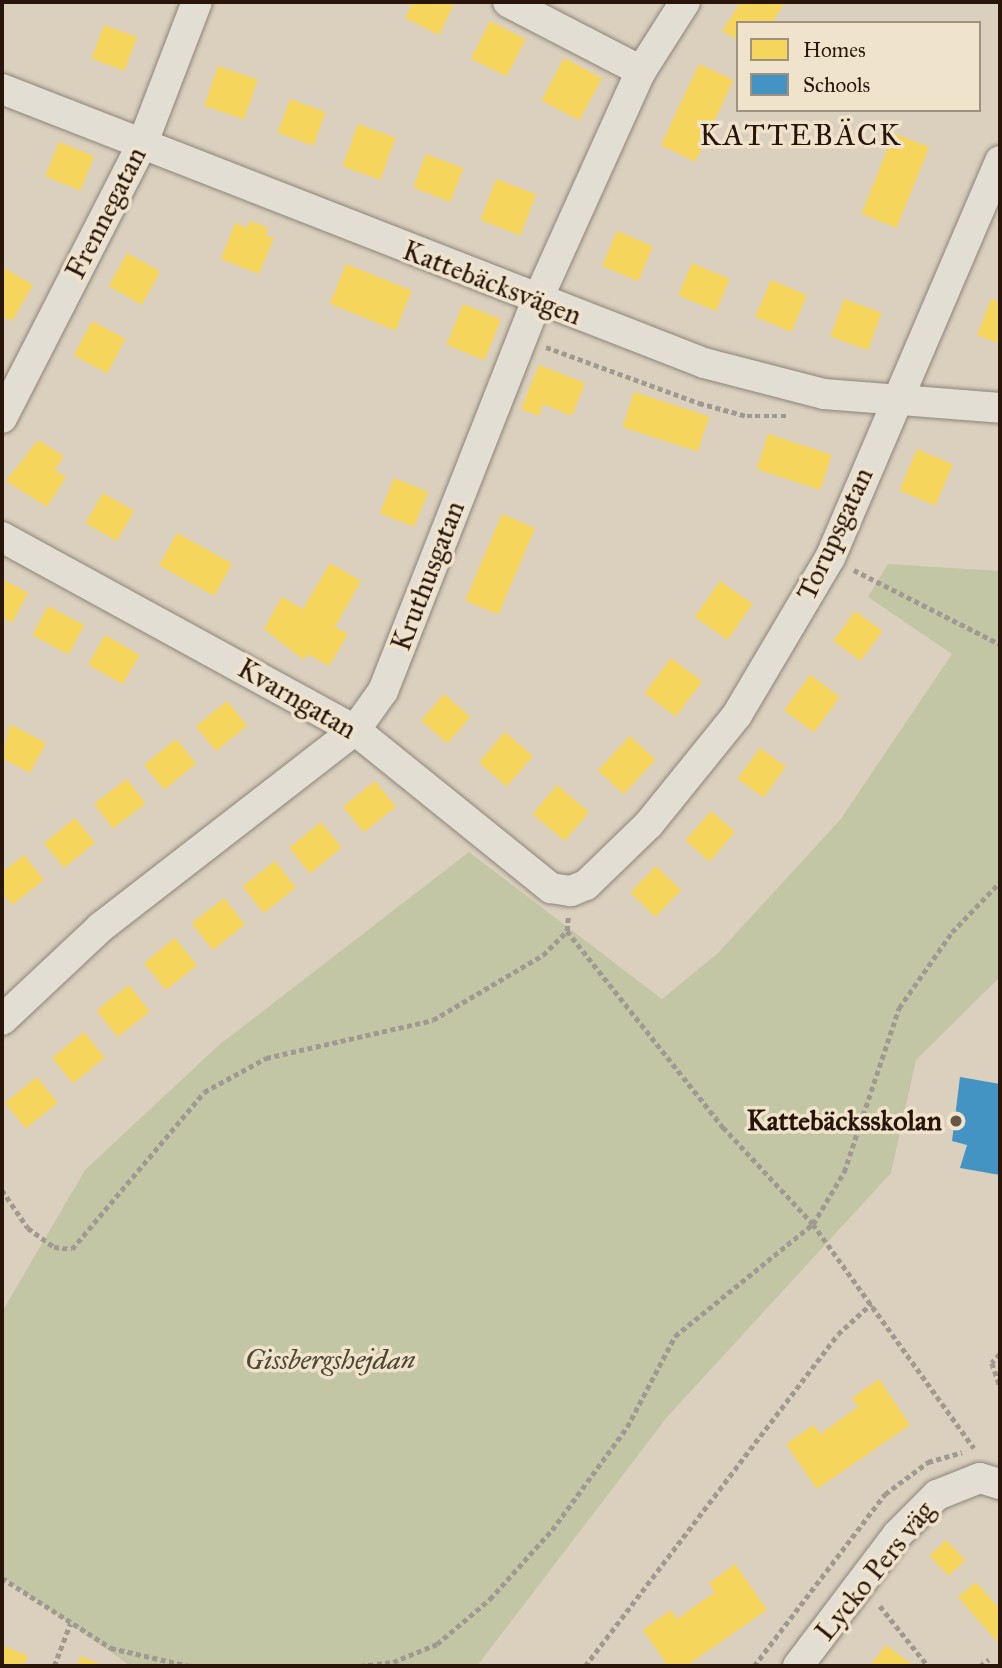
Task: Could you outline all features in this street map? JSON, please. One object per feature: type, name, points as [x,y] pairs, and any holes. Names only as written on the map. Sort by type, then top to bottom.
[{"type":"street","name":"Frennegatan","points":[[2,418],[142,145],[197,2]]},
{"type":"street","points":[[508,2],[640,71]]},
{"type":"street","name":"Kruthusgatan","points":[[2,1020],[101,927],[355,730],[383,691],[537,301],[640,71],[685,2]]},
{"type":"street","name":"Kattebäcksvägen","points":[[2,89],[537,301],[704,363],[824,394],[1000,408]]},
{"type":"street","name":"Torupsgatan","points":[[570,891],[586,884],[649,824],[737,715],[831,558],[894,401],[1000,161]]},
{"type":"street","name":"Kvarngatan","points":[[2,537],[355,730],[551,888],[570,891]]},
{"type":"street","name":"Lycko Pers väg","points":[[798,1666],[897,1535],[937,1495],[980,1478],[1000,1484]]},
{"type":"path","points":[[831,558],[1000,644]]},
{"type":"path","points":[[360,1666],[393,1662],[437,1644],[490,1599],[552,1530],[627,1427],[675,1336],[813,1224],[844,1172],[899,1008],[952,932],[1000,882]]},
{"type":"path","points":[[570,891],[567,932],[723,1126],[813,1224],[974,1448]]},
{"type":"path","points":[[2,1190],[28,1228],[54,1247],[72,1249],[204,1092],[266,1058],[432,1020],[495,989],[567,932]]},
{"type":"path","points":[[585,1666],[838,1334],[871,1304]]},
{"type":"path","points":[[1000,1354],[992,1363],[1000,1386]]},
{"type":"path","points":[[2,1578],[111,1648],[189,1666]]},
{"type":"path","points":[[886,1598],[878,1608],[928,1666]]},
{"type":"path","points":[[54,1666],[70,1624]]},
{"type":"path","points":[[980,1666],[989,1659]]},
{"type":"green space","name":"Gissbergshejdan","points":[[888,564],[1000,571],[1000,977],[916,1060],[891,1173],[668,1416],[477,1666],[131,1666],[2,1577],[2,1312],[85,1170],[219,1045],[469,852],[662,999],[718,953],[840,820],[952,654],[868,597]]},
{"type":"building: Homes","points":[[413,2],[455,2],[439,35],[405,18]]},
{"type":"building: Homes","points":[[741,2],[785,2],[773,21],[736,21],[736,39],[722,31]]},
{"type":"building: Homes","points":[[490,21],[526,39],[507,77],[471,58]]},
{"type":"building: Homes","points":[[104,25],[137,37],[125,71],[92,59]]},
{"type":"building: Homes","points":[[564,58],[602,78],[579,121],[541,100]]},
{"type":"building: Homes","points":[[699,64],[733,80],[695,162],[661,146]]},
{"type":"building: Homes","points":[[218,66],[258,80],[244,119],[204,106]]},
{"type":"building: Homes","points":[[290,99],[326,112],[313,146],[278,133]]},
{"type":"building: Homes","points":[[358,124],[396,138],[380,180],[343,166]]},
{"type":"building: Homes","points":[[894,133],[929,147],[897,228],[861,214]]},
{"type":"building: Homes","points":[[59,142],[94,156],[80,191],[45,176]]},
{"type":"building: Homes","points":[[426,154],[463,168],[450,202],[413,188]]},
{"type":"building: Homes","points":[[496,179],[536,194],[520,235],[480,220]]},
{"type":"building: Homes","points":[[250,221],[268,228],[266,235],[274,238],[259,274],[221,259],[235,223],[247,228]]},
{"type":"building: Homes","points":[[617,231],[653,246],[638,281],[602,266]]},
{"type":"building: Homes","points":[[127,253],[160,271],[142,305],[109,286]]},
{"type":"building: Homes","points":[[692,263],[730,279],[716,311],[678,295]]},
{"type":"building: Homes","points":[[346,264],[412,291],[396,330],[330,304]]},
{"type":"building: Homes","points":[[4,268],[33,285],[12,321],[2,316]]},
{"type":"building: Homes","points":[[771,280],[807,295],[791,332],[755,317]]},
{"type":"building: Homes","points":[[844,299],[882,313],[868,350],[830,337]]},
{"type":"building: Homes","points":[[991,299],[1000,302],[1000,344],[977,335]]},
{"type":"building: Homes","points":[[463,304],[501,319],[485,360],[447,345]]},
{"type":"building: Homes","points":[[92,321],[126,339],[107,373],[74,355]]},
{"type":"building: Homes","points":[[539,365],[585,383],[572,416],[543,404],[539,416],[521,409]]},
{"type":"building: Homes","points":[[634,392],[709,416],[698,452],[623,427]]},
{"type":"building: Homes","points":[[768,434],[832,455],[820,490],[757,469]]},
{"type":"building: Homes","points":[[38,440],[64,456],[55,470],[66,477],[47,507],[6,481]]},
{"type":"building: Homes","points":[[917,449],[953,464],[935,506],[899,490]]},
{"type":"building: Homes","points":[[394,478],[428,492],[414,527],[380,513]]},
{"type":"building: Homes","points":[[103,493],[134,511],[117,541],[86,523]]},
{"type":"building: Homes","points":[[502,514],[535,528],[498,615],[465,601]]},
{"type":"building: Homes","points":[[177,533],[232,564],[214,596],[159,565]]},
{"type":"building: Homes","points":[[330,563],[361,581],[335,627],[348,634],[329,666],[307,654],[304,660],[264,629],[282,597],[303,609]]},
{"type":"building: Homes","points":[[2,579],[28,593],[12,623],[2,617]]},
{"type":"building: Homes","points":[[720,581],[753,604],[728,640],[695,617]]},
{"type":"building: Homes","points":[[48,606],[84,625],[69,654],[33,635]]},
{"type":"building: Homes","points":[[855,611],[883,631],[861,661],[833,641]]},
{"type":"building: Homes","points":[[105,635],[140,655],[123,684],[88,664]]},
{"type":"building: Homes","points":[[671,658],[702,681],[676,717],[645,693]]},
{"type":"building: Homes","points":[[810,675],[840,697],[814,732],[784,711]]},
{"type":"building: Homes","points":[[444,694],[470,717],[447,743],[421,720]]},
{"type":"building: Homes","points":[[227,701],[247,726],[216,751],[196,726]]},
{"type":"building: Homes","points":[[10,724],[46,743],[30,773],[2,758]]},
{"type":"building: Homes","points":[[505,732],[533,756],[507,786],[479,762]]},
{"type":"building: Homes","points":[[630,736],[656,760],[624,794],[598,770]]},
{"type":"building: Homes","points":[[176,739],[196,764],[164,790],[144,765]]},
{"type":"building: Homes","points":[[760,748],[786,767],[764,798],[738,779]]},
{"type":"building: Homes","points":[[127,779],[146,804],[113,828],[94,804]]},
{"type":"building: Homes","points":[[375,781],[396,807],[364,832],[343,807]]},
{"type":"building: Homes","points":[[557,785],[589,812],[565,841],[533,814]]},
{"type":"building: Homes","points":[[711,811],[735,832],[710,861],[685,840]]},
{"type":"building: Homes","points":[[75,818],[95,843],[64,868],[44,843]]},
{"type":"building: Homes","points":[[321,822],[342,848],[310,873],[289,848]]},
{"type":"building: Homes","points":[[24,855],[44,880],[12,905],[2,892],[2,872]]},
{"type":"building: Homes","points":[[275,861],[296,888],[264,913],[243,886]]},
{"type":"building: Homes","points":[[656,866],[681,890],[655,917],[630,893]]},
{"type":"building: Homes","points":[[224,898],[245,925],[213,950],[192,923]]},
{"type":"building: Homes","points":[[175,938],[197,965],[166,990],[144,963]]},
{"type":"building: Homes","points":[[129,985],[150,1012],[118,1037],[97,1010]]},
{"type":"building: Homes","points":[[84,1032],[105,1058],[73,1083],[52,1058]]},
{"type":"building: Homes","points":[[37,1077],[58,1103],[26,1128],[5,1103]]},
{"type":"building: Homes","points":[[879,1379],[910,1425],[817,1489],[786,1444],[814,1425],[820,1434],[858,1407],[852,1398]]},
{"type":"building: Homes","points":[[946,1540],[965,1560],[949,1576],[929,1556]]},
{"type":"building: Homes","points":[[735,1564],[767,1610],[686,1666],[668,1666],[643,1630],[671,1610],[677,1619],[715,1592],[709,1583]]},
{"type":"building: Homes","points":[[976,1582],[1000,1609],[1000,1645],[958,1597]]},
{"type":"building: Homes","points":[[2,1645],[28,1656],[23,1666],[2,1666]]},
{"type":"building: Homes","points":[[886,1645],[914,1666],[870,1666]]},
{"type":"building: Homes","points":[[81,1656],[105,1666],[77,1666]]},
{"type":"building: Schools","points":[[960,1077],[1000,1084],[1000,1175],[960,1168],[967,1145],[952,1141]]},
{"type":"place","name":"Kattebäcksskolan","points":[[956,1121]]},
{"type":"district","name":"KATTEBÄCK","points":[[801,135]]}]
